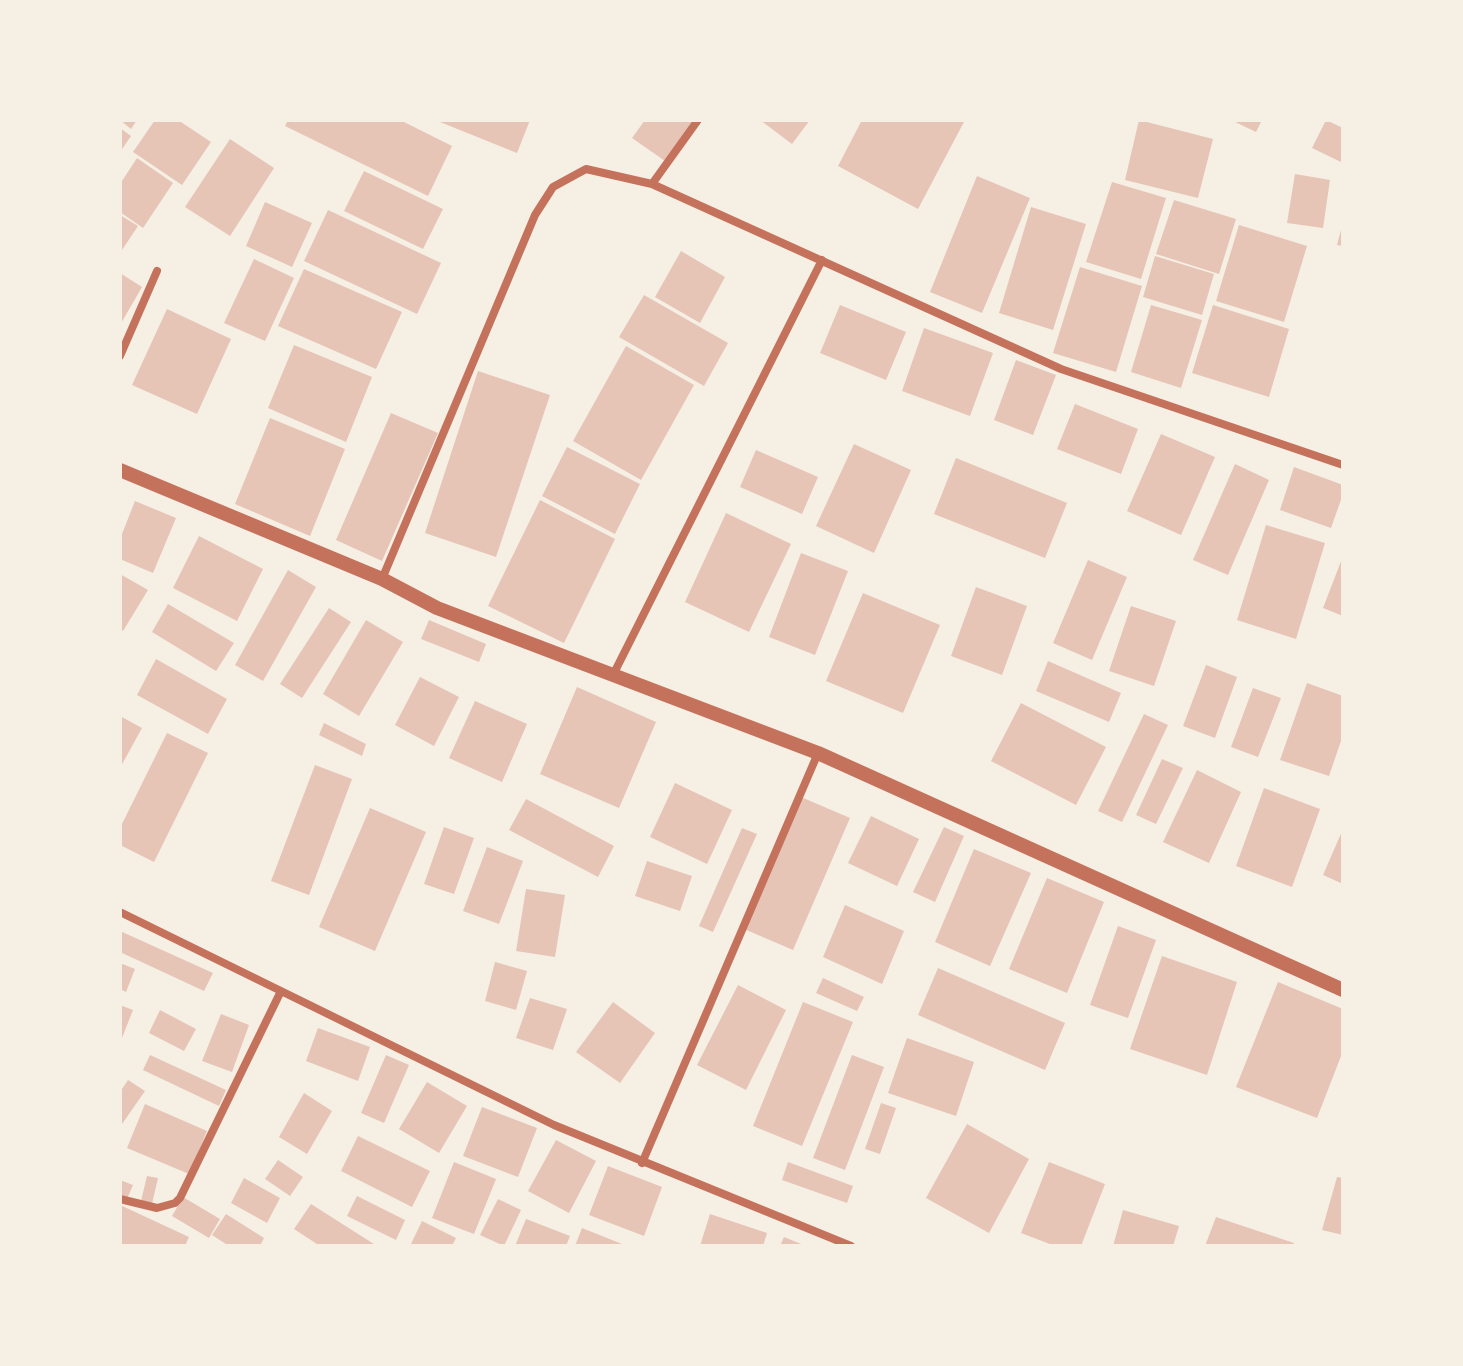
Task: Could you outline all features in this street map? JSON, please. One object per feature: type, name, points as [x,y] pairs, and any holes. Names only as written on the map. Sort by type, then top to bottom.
[{"type":"street","points":[[652,184],[698,120]]},
{"type":"street","points":[[382,579],[535,215],[553,187],[586,169],[652,184],[1061,369],[1343,465]]},
{"type":"street","points":[[613,675],[822,260]]},
{"type":"street","points":[[120,356],[157,271]]},
{"type":"street","points":[[120,470],[382,579],[437,608],[818,753],[1343,990]]},
{"type":"street","points":[[642,1163],[818,753]]},
{"type":"street","points":[[120,912],[554,1125],[851,1246]]},
{"type":"street","points":[[120,1199],[157,1208],[175,1203],[180,1198],[281,991]]},
{"type":"building","points":[[120,120],[137,120],[131,129]]},
{"type":"building","points":[[155,120],[178,120],[211,142],[182,185],[133,152]]},
{"type":"building","points":[[288,120],[400,120],[452,146],[428,196],[285,126]]},
{"type":"building","points":[[435,120],[530,120],[517,153]]},
{"type":"building","points":[[645,120],[695,120],[665,161],[632,138]]},
{"type":"building","points":[[760,120],[810,120],[792,144]]},
{"type":"building","points":[[862,120],[965,120],[918,209],[838,166]]},
{"type":"building","points":[[1139,120],[1213,139],[1198,198],[1125,180]]},
{"type":"building","points":[[1231,120],[1262,120],[1256,132]]},
{"type":"building","points":[[1326,120],[1343,128],[1343,163],[1312,148]]},
{"type":"building","points":[[120,128],[131,136],[120,152]]},
{"type":"building","points":[[230,139],[274,168],[230,236],[185,207]]},
{"type":"building","points":[[137,158],[173,183],[143,228],[120,212],[120,184]]},
{"type":"building","points":[[364,171],[443,209],[423,249],[344,211]]},
{"type":"building","points":[[1295,174],[1330,180],[1323,228],[1287,223]]},
{"type":"building","points":[[977,176],[1030,198],[982,313],[930,292]]},
{"type":"building","points":[[1112,182],[1166,198],[1141,279],[1086,262]]},
{"type":"building","points":[[1174,200],[1236,219],[1219,274],[1156,254]]},
{"type":"building","points":[[265,202],[312,223],[292,267],[246,246]]},
{"type":"building","points":[[1031,207],[1086,224],[1053,330],[999,313]]},
{"type":"building","points":[[328,210],[441,263],[417,314],[304,261]]},
{"type":"building","points":[[120,215],[138,226],[120,253]]},
{"type":"building","points":[[1239,225],[1307,246],[1284,322],[1216,301]]},
{"type":"building","points":[[1343,226],[1343,246],[1337,245]]},
{"type":"building","points":[[681,251],[725,277],[700,323],[655,297]]},
{"type":"building","points":[[1155,256],[1214,274],[1202,315],[1143,297]]},
{"type":"building","points":[[254,259],[294,278],[265,341],[224,323]]},
{"type":"building","points":[[1080,267],[1142,286],[1116,372],[1053,353]]},
{"type":"building","points":[[304,269],[402,312],[376,369],[278,326]]},
{"type":"building","points":[[120,273],[142,287],[120,325]]},
{"type":"building","points":[[644,295],[728,343],[704,386],[619,337]]},
{"type":"building","points":[[840,305],[906,332],[886,380],[820,353]]},
{"type":"building","points":[[1151,305],[1202,320],[1181,388],[1131,372]]},
{"type":"building","points":[[1213,305],[1289,329],[1269,397],[1192,373]]},
{"type":"building","points":[[167,309],[231,339],[197,414],[132,385]]},
{"type":"building","points":[[924,328],[993,353],[970,416],[902,391]]},
{"type":"building","points":[[294,345],[372,377],[346,442],[268,408]]},
{"type":"building","points":[[626,346],[694,385],[641,480],[573,441]]},
{"type":"building","points":[[1016,360],[1056,375],[1033,435],[994,420]]},
{"type":"building","points":[[478,371],[550,395],[496,557],[425,533]]},
{"type":"building","points":[[1075,404],[1138,429],[1121,474],[1057,449]]},
{"type":"building","points":[[391,413],[438,433],[382,561],[336,540]]},
{"type":"building","points":[[270,418],[345,449],[310,536],[235,504]]},
{"type":"building","points":[[1161,434],[1215,457],[1181,535],[1127,511]]},
{"type":"building","points":[[854,444],[911,470],[874,553],[816,526]]},
{"type":"building","points":[[567,447],[640,484],[615,534],[542,496]]},
{"type":"building","points":[[756,450],[818,477],[802,514],[740,487]]},
{"type":"building","points":[[956,458],[1067,503],[1045,558],[934,514]]},
{"type":"building","points":[[1235,464],[1269,480],[1228,575],[1193,560]]},
{"type":"building","points":[[1294,467],[1343,485],[1343,494],[1331,528],[1280,510]]},
{"type":"building","points":[[540,500],[615,539],[564,643],[488,606]]},
{"type":"building","points":[[135,501],[176,518],[153,573],[120,559],[120,539]]},
{"type":"building","points":[[726,513],[791,544],[749,632],[685,602]]},
{"type":"building","points":[[1266,525],[1325,543],[1296,639],[1237,620]]},
{"type":"building","points":[[199,536],[263,569],[237,621],[173,588]]},
{"type":"building","points":[[801,553],[848,571],[815,655],[769,637]]},
{"type":"building","points":[[1343,556],[1343,616],[1323,608]]},
{"type":"building","points":[[1088,560],[1127,577],[1092,660],[1053,643]]},
{"type":"building","points":[[288,570],[316,587],[263,681],[235,665]]},
{"type":"building","points":[[120,574],[148,590],[123,631],[120,629]]},
{"type":"building","points":[[976,587],[1027,606],[1002,675],[951,656]]},
{"type":"building","points":[[863,593],[940,625],[903,713],[826,681]]},
{"type":"building","points":[[168,604],[234,643],[216,671],[152,632]]},
{"type":"building","points":[[1131,606],[1176,621],[1154,686],[1109,671]]},
{"type":"building","points":[[329,608],[351,622],[302,698],[280,684]]},
{"type":"building","points":[[366,620],[403,642],[359,716],[323,694]]},
{"type":"building","points":[[429,620],[486,644],[479,662],[421,639]]},
{"type":"building","points":[[156,659],[227,699],[208,734],[137,695]]},
{"type":"building","points":[[1048,661],[1121,693],[1109,722],[1036,691]]},
{"type":"building","points":[[1206,665],[1237,677],[1215,738],[1183,726]]},
{"type":"building","points":[[420,677],[459,697],[434,746],[395,725]]},
{"type":"building","points":[[1307,683],[1343,696],[1343,735],[1329,776],[1280,760]]},
{"type":"building","points":[[577,687],[656,722],[619,808],[540,774]]},
{"type":"building","points":[[1253,688],[1281,698],[1258,757],[1231,747]]},
{"type":"building","points":[[475,701],[527,724],[502,782],[449,758]]},
{"type":"building","points":[[1021,703],[1106,747],[1076,805],[991,761]]},
{"type":"building","points":[[1144,714],[1168,725],[1122,822],[1098,811]]},
{"type":"building","points":[[120,716],[142,728],[120,768]]},
{"type":"building","points":[[324,723],[366,744],[362,756],[319,735]]},
{"type":"building","points":[[167,733],[208,753],[154,862],[120,845],[120,828]]},
{"type":"building","points":[[1162,759],[1183,768],[1156,824],[1136,815]]},
{"type":"building","points":[[315,765],[352,779],[309,895],[271,881]]},
{"type":"building","points":[[1197,770],[1241,792],[1209,863],[1163,842]]},
{"type":"building","points":[[675,783],[732,810],[707,864],[650,837]]},
{"type":"building","points":[[1264,788],[1320,809],[1292,887],[1236,866]]},
{"type":"building","points":[[801,797],[850,818],[793,950],[744,929]]},
{"type":"building","points":[[526,799],[614,846],[598,877],[509,830]]},
{"type":"building","points":[[370,808],[426,832],[375,951],[319,927]]},
{"type":"building","points":[[871,816],[919,839],[897,886],[848,863]]},
{"type":"building","points":[[444,827],[474,838],[454,894],[424,884]]},
{"type":"building","points":[[944,827],[964,836],[935,902],[913,892]]},
{"type":"building","points":[[742,828],[757,834],[713,932],[699,926]]},
{"type":"building","points":[[1343,829],[1343,884],[1323,875]]},
{"type":"building","points":[[487,847],[523,861],[499,924],[463,911]]},
{"type":"building","points":[[974,849],[1031,873],[990,966],[935,942]]},
{"type":"building","points":[[647,861],[692,876],[680,911],[635,896]]},
{"type":"building","points":[[1047,878],[1104,902],[1067,993],[1009,969]]},
{"type":"building","points":[[526,889],[565,895],[555,957],[516,951]]},
{"type":"building","points":[[845,905],[904,931],[882,984],[823,957]]},
{"type":"building","points":[[1118,926],[1156,940],[1128,1018],[1090,1005]]},
{"type":"building","points":[[120,931],[213,973],[204,991],[120,952]]},
{"type":"building","points":[[1162,956],[1237,982],[1207,1075],[1130,1049]]},
{"type":"building","points":[[495,962],[527,971],[516,1010],[485,1001]]},
{"type":"building","points":[[120,963],[135,969],[126,992],[120,989]]},
{"type":"building","points":[[938,968],[1065,1023],[1045,1070],[918,1015]]},
{"type":"building","points":[[823,978],[864,997],[857,1011],[816,993]]},
{"type":"building","points":[[1278,982],[1343,1009],[1343,1051],[1317,1118],[1236,1087]]},
{"type":"building","points":[[738,985],[786,1010],[746,1090],[697,1065]]},
{"type":"building","points":[[530,998],[567,1009],[553,1050],[516,1038]]},
{"type":"building","points":[[613,1002],[655,1033],[620,1083],[576,1052]]},
{"type":"building","points":[[803,1002],[853,1022],[802,1146],[753,1126]]},
{"type":"building","points":[[120,1005],[133,1010],[120,1043]]},
{"type":"building","points":[[160,1010],[196,1029],[184,1051],[149,1033]]},
{"type":"building","points":[[221,1014],[249,1025],[232,1072],[202,1061]]},
{"type":"building","points":[[318,1028],[370,1047],[358,1081],[306,1061]]},
{"type":"building","points":[[907,1038],[974,1062],[956,1116],[888,1093]]},
{"type":"building","points":[[150,1055],[226,1090],[219,1106],[143,1070]]},
{"type":"building","points":[[386,1055],[409,1065],[384,1123],[361,1113]]},
{"type":"building","points":[[852,1055],[884,1067],[845,1170],[813,1158]]},
{"type":"building","points":[[128,1080],[145,1091],[120,1127],[120,1092]]},
{"type":"building","points":[[427,1082],[467,1106],[439,1153],[399,1129]]},
{"type":"building","points":[[304,1093],[332,1111],[307,1154],[279,1137]]},
{"type":"building","points":[[881,1103],[896,1108],[880,1154],[865,1149]]},
{"type":"building","points":[[145,1104],[207,1131],[189,1174],[127,1148]]},
{"type":"building","points":[[482,1107],[537,1128],[518,1177],[463,1156]]},
{"type":"building","points":[[967,1124],[1029,1159],[989,1233],[926,1198]]},
{"type":"building","points":[[358,1136],[430,1171],[412,1207],[341,1171]]},
{"type":"building","points":[[556,1140],[596,1161],[569,1213],[528,1191]]},
{"type":"building","points":[[278,1160],[303,1177],[290,1196],[265,1179]]},
{"type":"building","points":[[454,1162],[496,1179],[474,1234],[432,1218]]},
{"type":"building","points":[[788,1162],[853,1186],[847,1203],[782,1180]]},
{"type":"building","points":[[1049,1162],[1105,1184],[1081,1246],[1055,1246],[1021,1233]]},
{"type":"building","points":[[608,1166],[662,1187],[644,1236],[589,1215]]},
{"type":"building","points":[[147,1176],[158,1178],[152,1204],[141,1201]]},
{"type":"building","points":[[1337,1177],[1343,1178],[1343,1235],[1322,1230]]},
{"type":"building","points":[[244,1178],[280,1198],[267,1223],[231,1203]]},
{"type":"building","points":[[120,1180],[133,1185],[127,1199],[120,1196]]},
{"type":"building","points":[[357,1196],[405,1220],[396,1240],[347,1216]]},
{"type":"building","points":[[183,1197],[220,1219],[209,1238],[172,1216]]},
{"type":"building","points":[[498,1199],[521,1210],[504,1246],[480,1235]]},
{"type":"building","points":[[311,1204],[377,1246],[320,1246],[294,1229]]},
{"type":"building","points":[[120,1205],[189,1237],[185,1246],[120,1246]]},
{"type":"building","points":[[1123,1210],[1179,1226],[1173,1246],[1113,1246]]},
{"type":"building","points":[[226,1214],[264,1238],[260,1246],[229,1246],[212,1235]]},
{"type":"building","points":[[710,1214],[767,1233],[763,1246],[700,1246]]},
{"type":"building","points":[[1216,1217],[1294,1243],[1293,1246],[1205,1246]]},
{"type":"building","points":[[526,1219],[570,1236],[566,1246],[515,1246]]},
{"type":"building","points":[[422,1221],[456,1238],[452,1246],[410,1246]]},
{"type":"building","points":[[582,1228],[627,1246],[575,1246]]},
{"type":"building","points":[[784,1237],[806,1246],[780,1246]]}]
